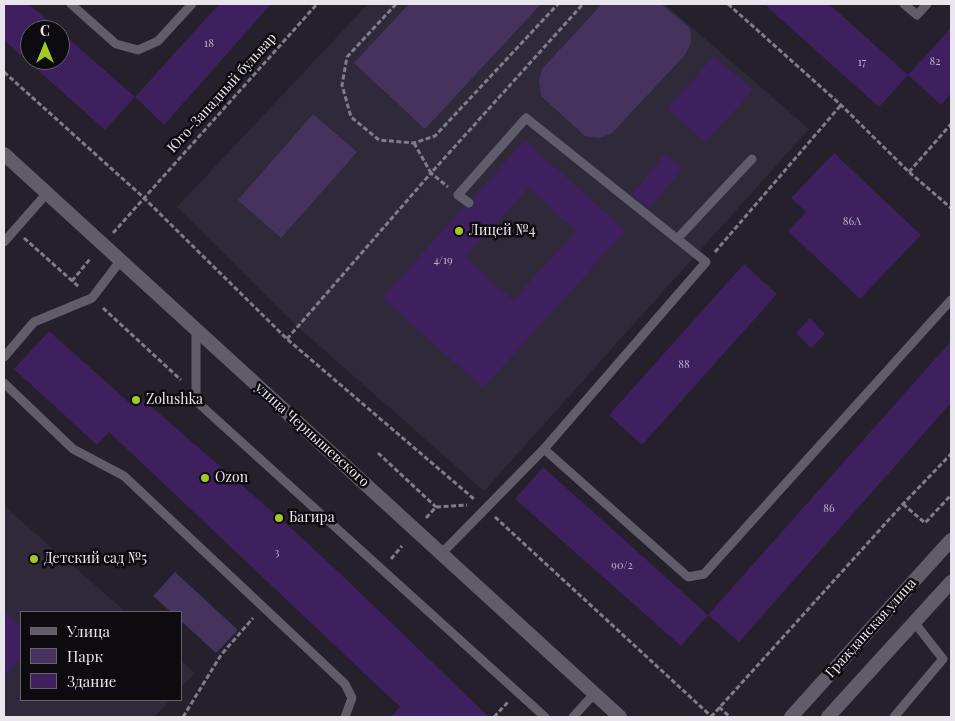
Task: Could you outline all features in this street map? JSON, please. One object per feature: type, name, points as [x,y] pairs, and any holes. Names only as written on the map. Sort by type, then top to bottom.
[{"type":"main road","name":"улица Чернышевского","points":[[4,154],[620,717]]},
{"type":"main road","name":"Гражданская улица","points":[[791,717],[951,540]]},
{"type":"main road","name":"Гражданская улица","points":[[828,717],[951,582]]},
{"type":"lane","points":[[71,4],[116,44],[138,50],[158,41],[192,4]]},
{"type":"lane","points":[[904,4],[917,15],[927,4]]},
{"type":"lane","points":[[441,554],[544,449],[706,262],[526,118],[458,194],[468,203]]},
{"type":"lane","points":[[677,239],[752,159]]},
{"type":"lane","points":[[4,242],[47,193]]},
{"type":"lane","points":[[4,356],[34,322],[92,298],[121,260]]},
{"type":"lane","points":[[544,449],[688,577],[704,574],[951,300]]},
{"type":"lane","points":[[196,330],[196,401],[545,717]]},
{"type":"lane","points":[[4,384],[73,449],[124,476],[344,684],[352,698],[345,717]]},
{"type":"lane","points":[[894,717],[943,659],[914,622]]},
{"type":"lane","points":[[574,717],[594,694]]},
{"type":"path","name":"Юго-Западный бульвар","points":[[110,235],[317,4]]},
{"type":"path","points":[[396,4],[346,57],[342,85],[351,117],[379,140],[414,143],[435,136],[558,4]]},
{"type":"path","points":[[287,339],[430,174],[583,4]]},
{"type":"path","points":[[728,4],[841,106],[909,172],[951,208]]},
{"type":"path","points":[[4,72],[143,197],[287,339],[480,504]]},
{"type":"path","points":[[706,262],[841,106]]},
{"type":"path","points":[[909,172],[951,124]]},
{"type":"path","points":[[414,143],[430,174],[458,194]]},
{"type":"path","points":[[72,281],[90,259]]},
{"type":"path","points":[[378,453],[436,506],[471,505]]},
{"type":"path","points":[[490,512],[711,717],[903,504],[951,454]]},
{"type":"path","points":[[903,504],[925,523],[951,495]]},
{"type":"path","points":[[423,522],[436,506]]},
{"type":"path","points":[[183,717],[221,655],[262,607]]},
{"type":"path","points":[[494,717],[517,692]]},
{"type":"path","points":[[719,708],[730,717]]},
{"type":"shaded area","name":"Лицей №4","points":[[368,4],[665,4],[809,129],[484,491],[297,326],[177,207]]},
{"type":"shaded area","name":"Детский сад №5","points":[[4,506],[125,611],[20,611],[20,701],[169,701],[154,717],[4,717]]},
{"type":"shaded area","points":[[182,662],[195,673],[182,687]]},
{"type":"green space","points":[[409,4],[541,4],[425,129],[354,63]]},
{"type":"green space","points":[[602,4],[661,4],[690,28],[691,42],[685,55],[611,134],[599,138],[585,136],[541,96],[539,82],[542,69]]},
{"type":"green space","points":[[313,114],[357,152],[281,238],[238,200]]},
{"type":"green space","points":[[175,572],[238,630],[216,653],[182,622],[182,611],[170,611],[153,596]]},
{"type":"building","points":[[4,4],[29,4],[47,20],[20,20],[20,54],[4,40]]},
{"type":"building","points":[[219,4],[271,4],[164,125],[135,97]]},
{"type":"building","points":[[764,4],[829,4],[908,75],[879,107]]},
{"type":"building","points":[[951,28],[951,93],[941,105],[908,75]]},
{"type":"building","points":[[70,40],[135,97],[105,130],[38,70],[70,70]]},
{"type":"building","points":[[714,56],[753,90],[705,143],[667,108]]},
{"type":"building","points":[[525,140],[626,231],[483,388],[382,298],[464,207],[469,209],[474,207],[473,198]],"holes":[[[528,188],[576,231],[513,300],[465,257]]]},
{"type":"building","points":[[834,153],[921,235],[860,299],[788,231],[806,212],[791,198]]},
{"type":"building","points":[[665,154],[683,168],[649,209],[632,194]]},
{"type":"building","points":[[744,264],[777,294],[642,445],[609,415]]},
{"type":"building","points":[[810,318],[825,334],[811,348],[796,333]]},
{"type":"building","points":[[49,331],[132,405],[139,396],[289,526],[489,717],[391,717],[400,707],[109,432],[97,445],[14,369]]},
{"type":"building","points":[[951,341],[951,403],[739,642],[708,615]]},
{"type":"building","points":[[543,467],[708,615],[681,646],[515,499]]},
{"type":"building","points":[[4,611],[20,626],[20,659],[4,677]]},
{"type":"place","name":"Лицей №4","points":[[459,231]]},
{"type":"place","name":"Zolushka","points":[[136,400]]},
{"type":"place","name":"Ozon","points":[[205,478]]},
{"type":"place","name":"Багира","points":[[279,518]]},
{"type":"place","name":"Детский сад №5","points":[[34,559]]}]
